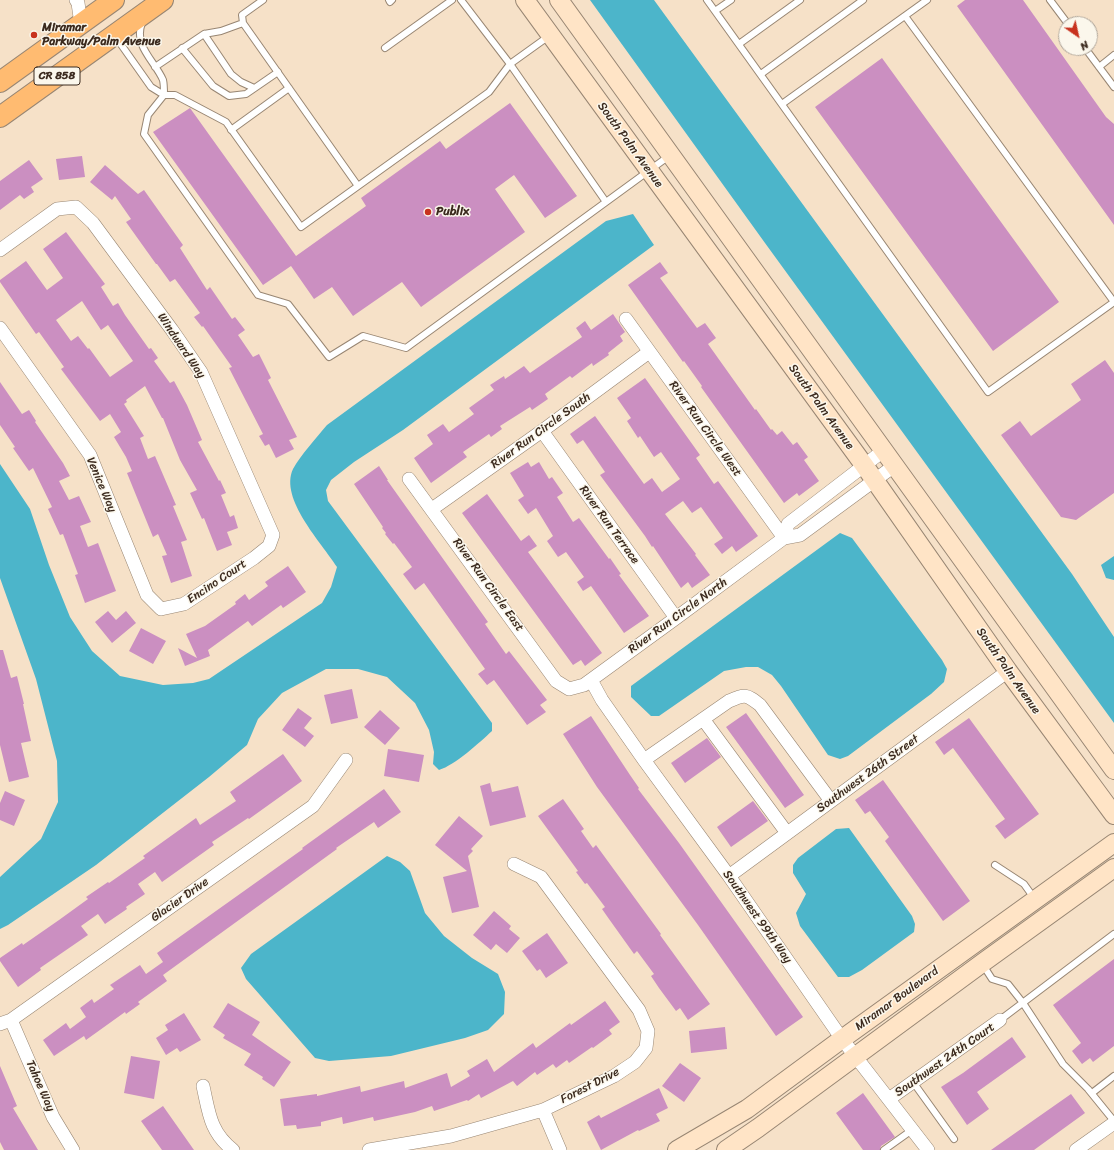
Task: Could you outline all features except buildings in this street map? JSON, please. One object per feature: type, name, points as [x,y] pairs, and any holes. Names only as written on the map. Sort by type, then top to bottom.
[{"type":"main road","points":[[114,34],[128,0]]},
{"type":"main road","name":"CR 858","points":[[0,117],[163,0]]},
{"type":"main road","name":"South Palm Avenue","points":[[525,0],[864,465],[1008,672],[1114,815]]},
{"type":"main road","name":"South Palm Avenue","points":[[559,0],[610,68],[670,156],[1036,660],[1114,770]]},
{"type":"main road","name":"CR 858","points":[[0,82],[81,24],[107,2]]},
{"type":"main road","points":[[81,58],[95,34],[107,2]]},
{"type":"main road","name":"Miramar Boulevard","points":[[677,1150],[747,1109],[1114,843]]},
{"type":"main road","name":"Miramar Boulevard","points":[[726,1150],[855,1058],[982,963],[1114,868]]},
{"type":"street","points":[[76,0],[78,3],[81,24]]},
{"type":"street","name":"Windward Way","points":[[0,250],[57,209],[76,207],[93,223],[201,372],[273,535],[269,546]]},
{"type":"street","name":"River Run Circle West","points":[[626,319],[784,538]]},
{"type":"street","name":"Venice Way","points":[[0,328],[90,455],[147,595],[161,609]]},
{"type":"street","name":"River Run Circle South","points":[[432,509],[542,431],[649,352]]},
{"type":"street","name":"River Run Terrace","points":[[542,431],[676,618]]},
{"type":"street","name":"River Run Circle North","points":[[784,538],[788,524],[883,451]]},
{"type":"street","name":"River Run Circle North","points":[[569,689],[584,684],[590,680],[784,538],[800,535],[894,466]]},
{"type":"street","name":"River Run Circle East","points":[[409,479],[556,681],[569,689]]},
{"type":"street","name":"Encino Court","points":[[161,609],[184,604],[254,558],[269,546]]},
{"type":"street","name":"Southwest 26th Street","points":[[729,876],[1008,672]]},
{"type":"street","name":"Southwest 99th Way","points":[[590,680],[602,700],[644,760],[729,876],[855,1058],[928,1150]]},
{"type":"street","points":[[644,760],[729,701],[742,695],[750,697],[760,705],[831,801]]},
{"type":"street","points":[[703,719],[787,833]]},
{"type":"street","name":"Glacier Drive","points":[[6,1022],[312,806],[346,760]]},
{"type":"street","name":"Forest Drive","points":[[369,1150],[451,1136],[543,1110],[614,1076],[635,1062],[646,1048],[648,1031],[639,1010],[541,877],[514,864]]},
{"type":"street","name":"Southwest 24th Court","points":[[889,1099],[1000,1020]]},
{"type":"street","name":"Tahoe Way","points":[[6,1022],[53,1117],[73,1150]]},
{"type":"street","points":[[203,1086],[212,1124],[224,1143],[233,1150]]},
{"type":"street","points":[[543,1110],[560,1150]]},
{"type":"street","points":[[1076,1150],[1114,1122]]},
{"type":"lane","points":[[263,0],[242,15],[243,23],[358,186]]},
{"type":"lane","points":[[389,0],[390,2],[392,0]]},
{"type":"lane","points":[[385,48],[452,0]]},
{"type":"lane","points":[[461,0],[510,64],[606,202]]},
{"type":"lane","points":[[707,0],[988,392],[1114,302],[905,16]]},
{"type":"lane","points":[[715,11],[731,0]]},
{"type":"lane","points":[[739,44],[800,0]]},
{"type":"lane","points":[[760,74],[863,0]]},
{"type":"lane","points":[[782,104],[927,0]]},
{"type":"lane","points":[[1050,0],[1062,16]]},
{"type":"lane","points":[[146,12],[139,30],[143,50],[163,80],[164,95],[148,115],[144,134],[258,295],[288,304],[329,357],[363,336],[406,348],[670,156]]},
{"type":"lane","points":[[155,67],[204,34],[222,32],[243,23]]},
{"type":"lane","points":[[114,34],[151,87],[164,95],[175,95],[226,122],[301,227],[490,92],[510,64],[550,35]]},
{"type":"lane","points":[[204,34],[231,74],[240,82],[254,88]]},
{"type":"lane","points":[[182,48],[214,86],[229,96],[246,94],[278,72]]},
{"type":"lane","points":[[1099,67],[1114,55]]},
{"type":"lane","points":[[1091,56],[1114,87]]},
{"type":"lane","points":[[232,130],[289,88]]},
{"type":"lane","points":[[995,865],[1024,884],[1035,899]]},
{"type":"lane","points":[[1000,1020],[1114,934]]},
{"type":"lane","points":[[982,963],[992,979],[1008,984],[1023,1003],[1063,1064],[1092,1093],[1114,1122]]},
{"type":"lane","points":[[1092,1093],[1114,1076]]},
{"type":"lane","points":[[913,1082],[954,1139]]},
{"type":"lane","points":[[884,1150],[912,1130]]},
{"type":"water","points":[[590,0],[654,0],[1072,574],[1114,637],[1114,723],[765,243]]},
{"type":"water","points":[[633,214],[654,245],[403,430],[354,462],[331,480],[326,490],[328,501],[492,723],[492,731],[459,759],[439,770],[433,764],[434,752],[429,730],[415,703],[387,677],[358,669],[326,669],[282,693],[258,719],[247,745],[209,777],[96,865],[0,929],[0,877],[41,839],[58,802],[57,761],[36,679],[0,578],[0,464],[30,509],[49,565],[70,617],[92,651],[120,676],[163,685],[193,683],[209,679],[322,603],[331,587],[337,567],[304,520],[292,494],[290,481],[296,464],[327,425],[606,221]]},
{"type":"water","points":[[840,533],[852,538],[942,660],[947,669],[944,682],[931,694],[848,756],[840,759],[828,755],[781,686],[772,675],[758,667],[746,667],[724,671],[659,716],[651,716],[631,697],[631,686]]},
{"type":"water","points":[[1114,556],[1114,580],[1106,578],[1101,565]]},
{"type":"water","points":[[849,828],[912,916],[915,924],[914,932],[862,970],[849,977],[838,977],[800,926],[796,913],[806,894],[793,873],[793,865],[798,858],[836,829]]},
{"type":"water","points":[[387,856],[400,862],[410,871],[425,913],[444,936],[472,958],[498,974],[505,992],[504,1014],[488,1030],[465,1038],[391,1056],[329,1061],[315,1058],[246,979],[241,968],[251,954]]},
{"type":"place","name":"Miramar Parkway/Palm Avenue","points":[[34,35]]},
{"type":"place","name":"Publix","points":[[428,212]]}]
